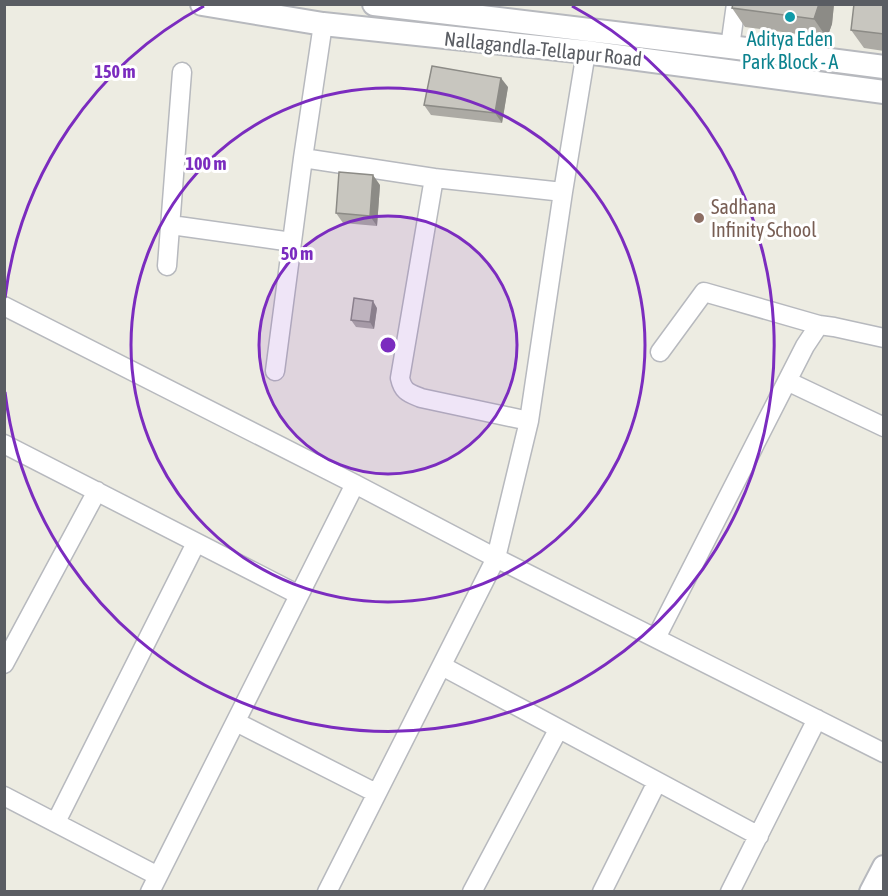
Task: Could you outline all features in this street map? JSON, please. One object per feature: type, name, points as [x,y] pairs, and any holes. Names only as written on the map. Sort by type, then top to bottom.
[{"type":"street","name":"Nallagandla-Tellapur Road","points":[[202,4],[323,24],[586,52],[884,92]]},
{"type":"street","name":"Nallagandla-Tellapur Road","points":[[374,4],[434,8],[884,67]]},
{"type":"street","points":[[730,47],[736,4]]},
{"type":"street","points":[[275,371],[323,24]]},
{"type":"street","points":[[327,891],[496,558],[529,421],[586,52]]},
{"type":"street","points":[[167,266],[182,72]]},
{"type":"street","points":[[303,158],[434,178],[563,192]]},
{"type":"street","points":[[434,178],[400,378],[402,387],[408,393],[421,399],[529,421]]},
{"type":"street","points":[[171,225],[292,242]]},
{"type":"street","points":[[660,352],[704,292],[819,325],[884,338]]},
{"type":"street","points":[[4,306],[496,558],[884,753]]},
{"type":"street","points":[[656,638],[805,346],[819,325]]},
{"type":"street","points":[[787,381],[884,427]]},
{"type":"street","points":[[4,444],[299,595]]},
{"type":"street","points":[[4,796],[56,822],[154,884],[355,484]]},
{"type":"street","points":[[4,664],[97,491]]},
{"type":"street","points":[[56,822],[196,543]]},
{"type":"street","points":[[442,666],[759,836]]},
{"type":"street","points":[[730,891],[817,719]]},
{"type":"street","points":[[236,722],[376,794]]},
{"type":"street","points":[[472,891],[558,729]]},
{"type":"street","points":[[602,891],[657,782]]},
{"type":"street","points":[[871,891],[884,867]]},
{"type":"building","points":[[733,4],[819,4],[814,19],[732,8]]},
{"type":"building","points":[[854,4],[884,4],[884,34],[851,30]]},
{"type":"building","points":[[432,66],[501,78],[495,113],[424,105]]},
{"type":"building","points":[[339,172],[373,175],[370,216],[336,213]]},
{"type":"building","points":[[354,298],[373,301],[370,322],[351,320]]},
{"type":"place","name":"Aditya Eden Park Block - A","points":[[790,17]]},
{"type":"place","name":"Sadhana Infinity School","points":[[699,218]]}]
